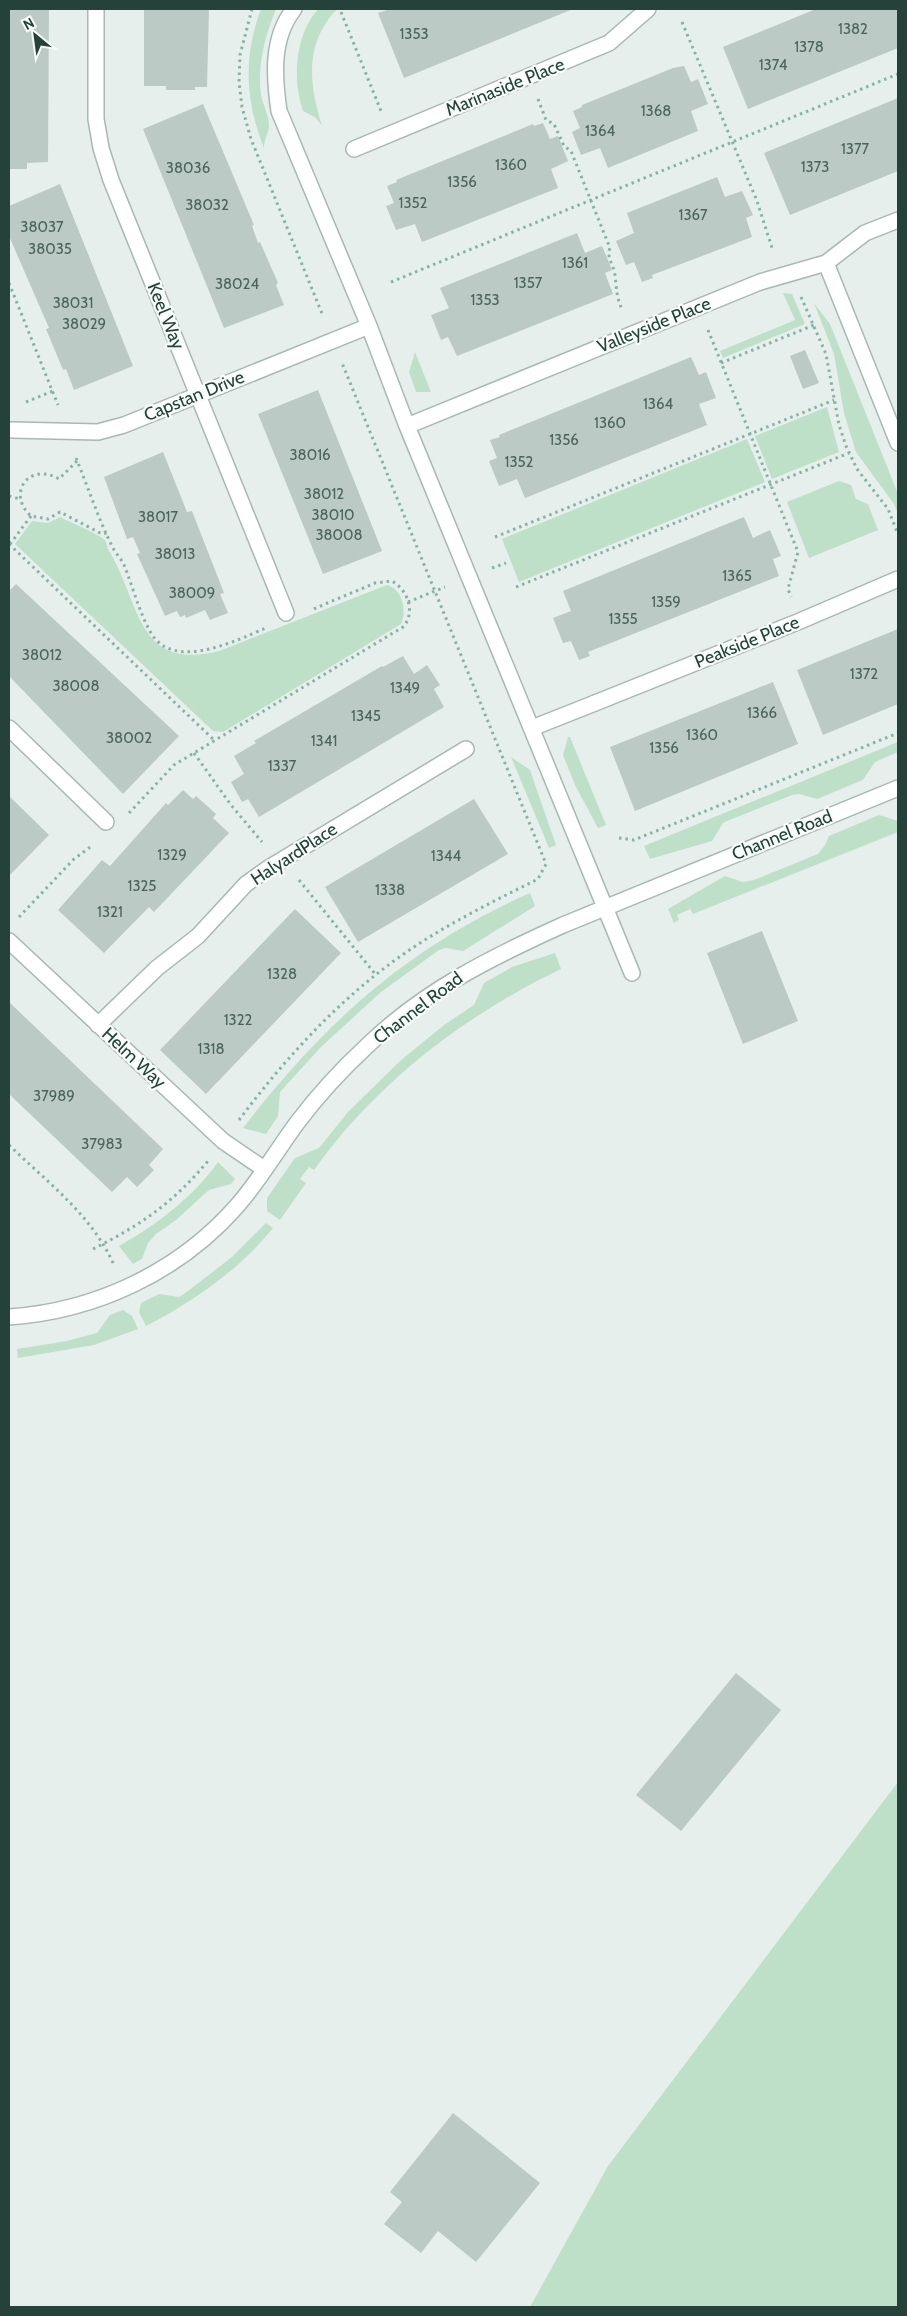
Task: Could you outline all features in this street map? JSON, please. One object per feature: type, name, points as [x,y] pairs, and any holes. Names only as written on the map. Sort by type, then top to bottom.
[{"type":"street","name":"Keel Way","points":[[96,9],[96,119],[100,148],[111,180],[286,613]]},
{"type":"street","points":[[294,9],[278,41],[274,75],[279,111],[369,326],[407,426],[632,973]]},
{"type":"street","name":"Marinaside Place","points":[[354,149],[608,43],[648,9]]},
{"type":"street","name":"Valleyside Place","points":[[407,426],[760,282],[826,263],[864,233],[898,220]]},
{"type":"street","points":[[826,263],[898,443]]},
{"type":"street","name":"Capstan Drive","points":[[10,429],[98,432],[124,425],[369,326]]},
{"type":"street","name":"Peakside Place","points":[[532,728],[800,621],[898,579]]},
{"type":"street","points":[[9,728],[106,822]]},
{"type":"street","name":"HalyardPlace","points":[[98,1025],[158,968],[198,936],[246,884],[267,868],[466,749]]},
{"type":"street","name":"Channel Road","points":[[9,1317],[64,1309],[124,1289],[173,1262],[201,1242],[238,1204],[299,1121],[338,1074],[370,1043],[411,1008],[443,985],[483,962],[605,907],[898,788]]},
{"type":"street","name":"Helm Way","points":[[9,941],[224,1141],[264,1169]]},
{"type":"path","points":[[94,1249],[162,1209],[194,1178],[267,1083],[293,1053],[328,1018],[376,975],[436,933],[538,879],[546,864],[251,139],[242,107],[239,82],[240,55],[252,9]]},
{"type":"path","points":[[341,12],[384,118]]},
{"type":"path","points":[[682,22],[757,201],[768,240],[777,258]]},
{"type":"path","points":[[391,282],[898,74]]},
{"type":"path","points":[[535,92],[546,120],[554,124],[564,146],[571,151],[592,201],[610,248],[608,254],[615,273],[615,290],[626,318]]},
{"type":"path","points":[[9,283],[59,407]]},
{"type":"path","points":[[801,295],[826,354],[839,425],[849,453],[857,469],[888,509],[898,534]]},
{"type":"path","points":[[705,322],[798,552],[788,589],[794,605]]},
{"type":"path","points":[[721,362],[814,325]]},
{"type":"path","points":[[26,402],[53,391]]},
{"type":"path","points":[[495,537],[834,400]]},
{"type":"path","points":[[516,587],[849,453]]},
{"type":"path","points":[[75,454],[107,534],[123,563],[151,634],[164,645],[185,652],[201,652],[219,648],[271,626]]},
{"type":"path","points":[[20,499],[23,485],[34,474],[50,474],[59,479],[78,460]]},
{"type":"path","points":[[9,496],[20,499],[31,516],[48,519],[60,512],[102,534],[107,534]]},
{"type":"path","points":[[31,516],[9,544],[216,741]]},
{"type":"path","points":[[487,571],[506,563]]},
{"type":"path","points":[[127,815],[174,765],[403,627],[410,616],[408,602],[396,584],[384,582],[305,612]]},
{"type":"path","points":[[408,602],[448,586]]},
{"type":"path","points":[[619,838],[634,840],[898,733]]},
{"type":"path","points":[[194,753],[231,805],[268,848]]},
{"type":"path","points":[[16,920],[74,859],[96,842]]},
{"type":"path","points":[[298,878],[376,975]]},
{"type":"path","points":[[9,1145],[80,1213],[104,1244],[124,1289]]},
{"type":"green space","points":[[261,9],[276,9],[265,40],[260,73],[261,95],[269,125],[264,148],[253,113],[249,78],[251,44]]},
{"type":"green space","points":[[318,9],[337,9],[326,22],[319,36],[314,50],[312,65],[314,95],[322,126],[315,117],[303,111],[297,85],[300,44],[304,31]]},
{"type":"green space","points":[[783,293],[792,294],[805,324],[723,358],[720,351],[795,320]]},
{"type":"green space","points":[[814,303],[830,324],[898,494],[898,513],[894,504],[856,452],[844,413],[834,354]]},
{"type":"green space","points":[[415,352],[431,392],[416,392],[409,372]]},
{"type":"green space","points":[[827,407],[839,452],[772,479],[755,436]]},
{"type":"green space","points":[[747,439],[765,482],[519,582],[502,539]]},
{"type":"green space","points":[[839,481],[851,485],[856,499],[868,504],[878,530],[809,558],[787,502]]},
{"type":"green space","points":[[60,517],[105,540],[145,628],[156,642],[171,652],[192,655],[219,651],[387,585],[397,591],[400,596],[404,613],[403,619],[401,624],[223,732],[213,731],[15,544],[32,521],[48,523]]},
{"type":"green space","points":[[568,737],[570,737],[606,825],[598,828],[575,785],[563,755]]},
{"type":"green space","points":[[898,742],[898,752],[875,762],[863,780],[817,799],[799,794],[792,795],[723,823],[712,841],[650,859],[644,846]]},
{"type":"green space","points":[[511,757],[530,770],[556,845],[549,848]]},
{"type":"green space","points":[[879,815],[898,821],[898,832],[693,914],[690,909],[677,915],[679,920],[674,923],[668,909],[725,876],[743,882],[754,880],[818,854],[829,836]]},
{"type":"green space","points":[[530,893],[535,906],[463,951],[446,948],[439,950],[381,992],[321,1047],[280,1092],[278,1116],[266,1134],[243,1128],[305,1054],[371,991],[445,938]]},
{"type":"green space","points":[[555,953],[561,969],[525,987],[490,1008],[425,1054],[366,1108],[314,1170],[309,1167],[300,1179],[306,1183],[280,1220],[267,1211],[267,1198],[295,1158],[319,1148],[348,1112],[400,1061],[444,1025],[474,1005],[484,983],[512,967]]},
{"type":"green space","points":[[218,1162],[235,1179],[231,1184],[209,1190],[176,1220],[156,1234],[148,1243],[142,1259],[133,1264],[119,1246],[147,1229],[186,1199]]},
{"type":"green space","points":[[266,1223],[273,1228],[230,1271],[198,1295],[146,1326],[139,1312],[141,1303],[159,1294],[179,1297],[184,1294],[232,1257]]},
{"type":"green space","points":[[123,1310],[132,1316],[138,1329],[94,1345],[18,1358],[17,1349],[67,1341],[97,1333],[110,1315]]},
{"type":"green space","points":[[898,1782],[898,2307],[530,2307],[608,2166]]},
{"type":"building","points":[[9,9],[49,9],[48,162],[27,163],[27,169],[9,169]]},
{"type":"building","points":[[144,9],[209,9],[207,87],[195,87],[195,90],[166,90],[166,86],[144,86]]},
{"type":"building","points":[[390,9],[573,9],[404,78],[378,13]]},
{"type":"building","points":[[816,9],[898,9],[898,48],[748,109],[723,47]]},
{"type":"building","points":[[684,66],[691,82],[698,79],[708,104],[691,111],[698,131],[608,168],[600,148],[581,155],[572,132],[580,128],[573,111],[582,107],[582,105],[673,68]]},
{"type":"building","points":[[898,98],[898,171],[790,215],[764,153]]},
{"type":"building","points":[[203,104],[254,225],[252,226],[258,243],[260,242],[278,283],[276,285],[284,305],[224,328],[143,129]]},
{"type":"building","points":[[543,123],[550,139],[558,136],[568,161],[551,169],[558,188],[422,242],[415,224],[396,230],[386,206],[394,203],[387,186],[397,182],[396,180],[533,124],[534,126]]},
{"type":"building","points":[[717,177],[725,197],[742,191],[753,215],[746,218],[752,237],[652,275],[653,278],[642,282],[634,262],[626,265],[616,241],[634,233],[627,213]]},
{"type":"building","points":[[60,184],[133,366],[74,390],[66,369],[63,370],[46,329],[49,328],[9,236],[9,206]]},
{"type":"building","points":[[577,233],[585,253],[602,246],[612,270],[605,273],[613,294],[457,356],[448,337],[441,340],[431,315],[449,308],[440,288]]},
{"type":"building","points":[[805,350],[819,383],[803,389],[790,356]]},
{"type":"building","points":[[691,357],[699,375],[706,372],[716,398],[699,404],[707,425],[525,498],[517,479],[499,486],[489,461],[497,458],[490,440]]},
{"type":"building","points":[[318,390],[382,551],[323,574],[258,414]]},
{"type":"building","points":[[163,452],[187,512],[192,511],[224,593],[220,594],[228,613],[210,620],[205,610],[186,618],[185,615],[180,617],[177,611],[165,616],[137,554],[140,553],[133,537],[127,539],[104,477]]},
{"type":"building","points":[[744,517],[753,538],[770,530],[781,556],[773,559],[779,576],[588,652],[590,656],[579,660],[571,641],[563,643],[553,618],[571,611],[563,591]]},
{"type":"building","points":[[16,584],[179,736],[123,794],[9,676],[9,591]]},
{"type":"building","points":[[898,629],[898,704],[823,735],[797,670]]},
{"type":"building","points":[[403,656],[414,674],[427,665],[440,685],[434,689],[444,707],[259,817],[248,799],[242,802],[231,782],[244,774],[234,756],[256,743],[254,741],[382,666]]},
{"type":"building","points":[[773,682],[798,744],[635,811],[610,747]]},
{"type":"building","points":[[183,790],[193,799],[196,796],[216,814],[213,818],[229,833],[154,912],[149,907],[104,953],[58,910],[102,860],[110,866],[166,803],[168,805]]},
{"type":"building","points":[[9,796],[49,835],[9,876]]},
{"type":"building","points":[[474,799],[508,854],[358,942],[325,887]]},
{"type":"building","points":[[295,909],[341,953],[206,1094],[160,1050]]},
{"type":"building","points":[[762,931],[798,1021],[743,1044],[707,953]]},
{"type":"building","points":[[9,1002],[163,1149],[149,1165],[154,1170],[137,1187],[127,1177],[112,1192],[9,1094]]},
{"type":"building","points":[[736,1673],[781,1710],[681,1831],[636,1795]]},
{"type":"building","points":[[453,2113],[540,2183],[476,2262],[438,2231],[421,2253],[384,2224],[402,2202],[390,2192]]}]
